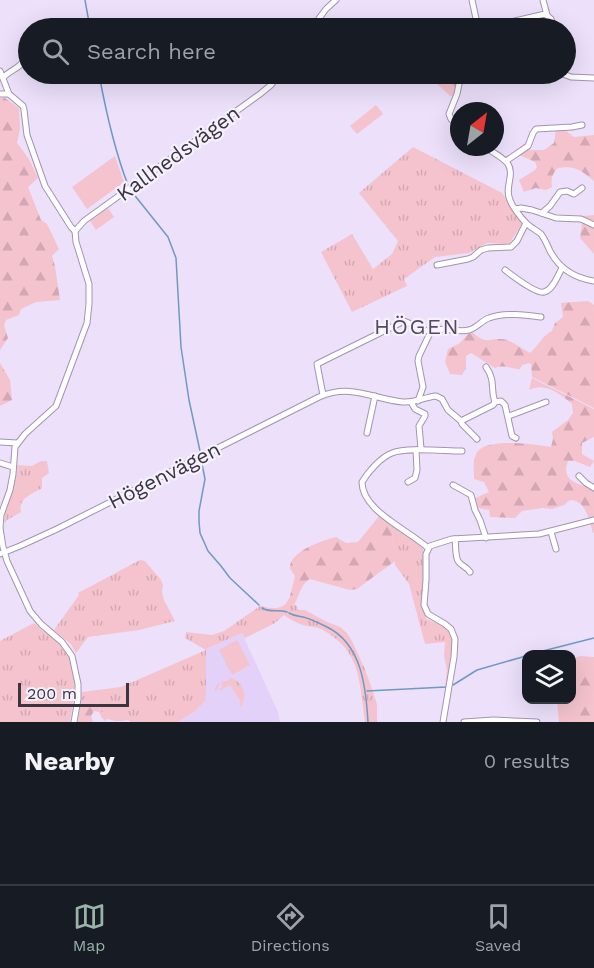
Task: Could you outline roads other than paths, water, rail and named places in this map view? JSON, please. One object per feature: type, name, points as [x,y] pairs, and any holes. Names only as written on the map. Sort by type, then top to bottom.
[{"type":"street","points":[[319,18],[336,0]]},
{"type":"street","points":[[472,0],[476,18]]},
{"type":"street","points":[[543,0],[547,15],[551,18]]},
{"type":"street","points":[[529,18],[547,15]]},
{"type":"street","points":[[3,78],[18,66]]},
{"type":"street","points":[[0,71],[9,94]]},
{"type":"street","points":[[576,77],[594,78]]},
{"type":"street","name":"Kallhedsvägen","points":[[75,231],[84,221],[272,84]]},
{"type":"street","points":[[454,102],[459,84]]},
{"type":"street","points":[[0,93],[9,94],[19,101],[24,110],[27,135],[48,192],[75,231],[89,284],[87,323],[56,406],[37,421],[15,447],[10,490],[0,521],[2,554],[32,615],[62,642],[75,664],[78,699],[74,722]]},
{"type":"street","points":[[506,161],[528,146],[532,133],[536,129],[572,128],[582,125]]},
{"type":"street","points":[[498,156],[506,161],[511,174],[507,189],[511,204],[526,223],[541,235],[562,268],[576,276],[594,281]]},
{"type":"street","points":[[542,213],[560,192],[567,191],[574,194],[582,188]]},
{"type":"street","points":[[516,209],[520,208],[556,218],[581,219],[594,225]]},
{"type":"street","points":[[437,265],[468,259],[484,249],[511,247],[517,241],[526,223]]},
{"type":"street","points":[[505,270],[543,292],[550,287],[562,268]]},
{"type":"street","points":[[408,482],[417,474],[419,426],[425,415],[413,406],[423,387],[418,356],[430,332],[440,328],[468,330],[498,315],[520,314],[541,317]]},
{"type":"street","points":[[323,395],[317,364],[404,321],[430,332]]},
{"type":"street","points":[[486,367],[491,374],[495,402]]},
{"type":"street","name":"Högenvägen","points":[[2,554],[57,529],[323,395],[344,391],[360,392],[392,400],[415,401],[436,396],[477,439]]},
{"type":"street","points":[[367,433],[375,396]]},
{"type":"street","points":[[461,421],[495,402],[504,402],[512,436],[516,438]]},
{"type":"street","points":[[509,416],[546,402]]},
{"type":"street","points":[[0,442],[17,443]]},
{"type":"street","points":[[428,548],[376,509],[366,496],[362,486],[363,479],[385,457],[395,452],[418,449],[462,451]]},
{"type":"street","points":[[0,463],[13,466]]},
{"type":"street","points":[[579,476],[594,488]]},
{"type":"street","points":[[453,485],[471,495],[486,538]]},
{"type":"street","points":[[443,722],[455,639],[451,629],[431,617],[424,605],[428,548],[455,538],[525,536],[551,532],[594,520]]},
{"type":"street","points":[[551,532],[556,549]]},
{"type":"street","points":[[455,538],[458,561],[470,572]]},
{"type":"street","points":[[464,722],[493,720],[537,722]]},
{"type":"waterway","points":[[85,0],[88,18]]},
{"type":"waterway","points":[[101,84],[111,130],[128,185]]},
{"type":"waterway","points":[[132,192],[168,237],[176,258],[181,347],[200,451]]},
{"type":"waterway","points":[[201,459],[205,479],[199,511],[200,533],[208,551],[230,578],[259,605]]},
{"type":"waterway","points":[[262,608],[287,612]]},
{"type":"waterway","points":[[289,613],[327,627],[348,644],[360,668],[366,695],[368,722]]},
{"type":"waterway","points":[[547,650],[594,638]]},
{"type":"waterway","points":[[453,685],[477,670],[522,657]]},
{"type":"waterway","points":[[367,691],[446,687]]},
{"type":"district","name":"HÖGEN","points":[[417,326]]}]
